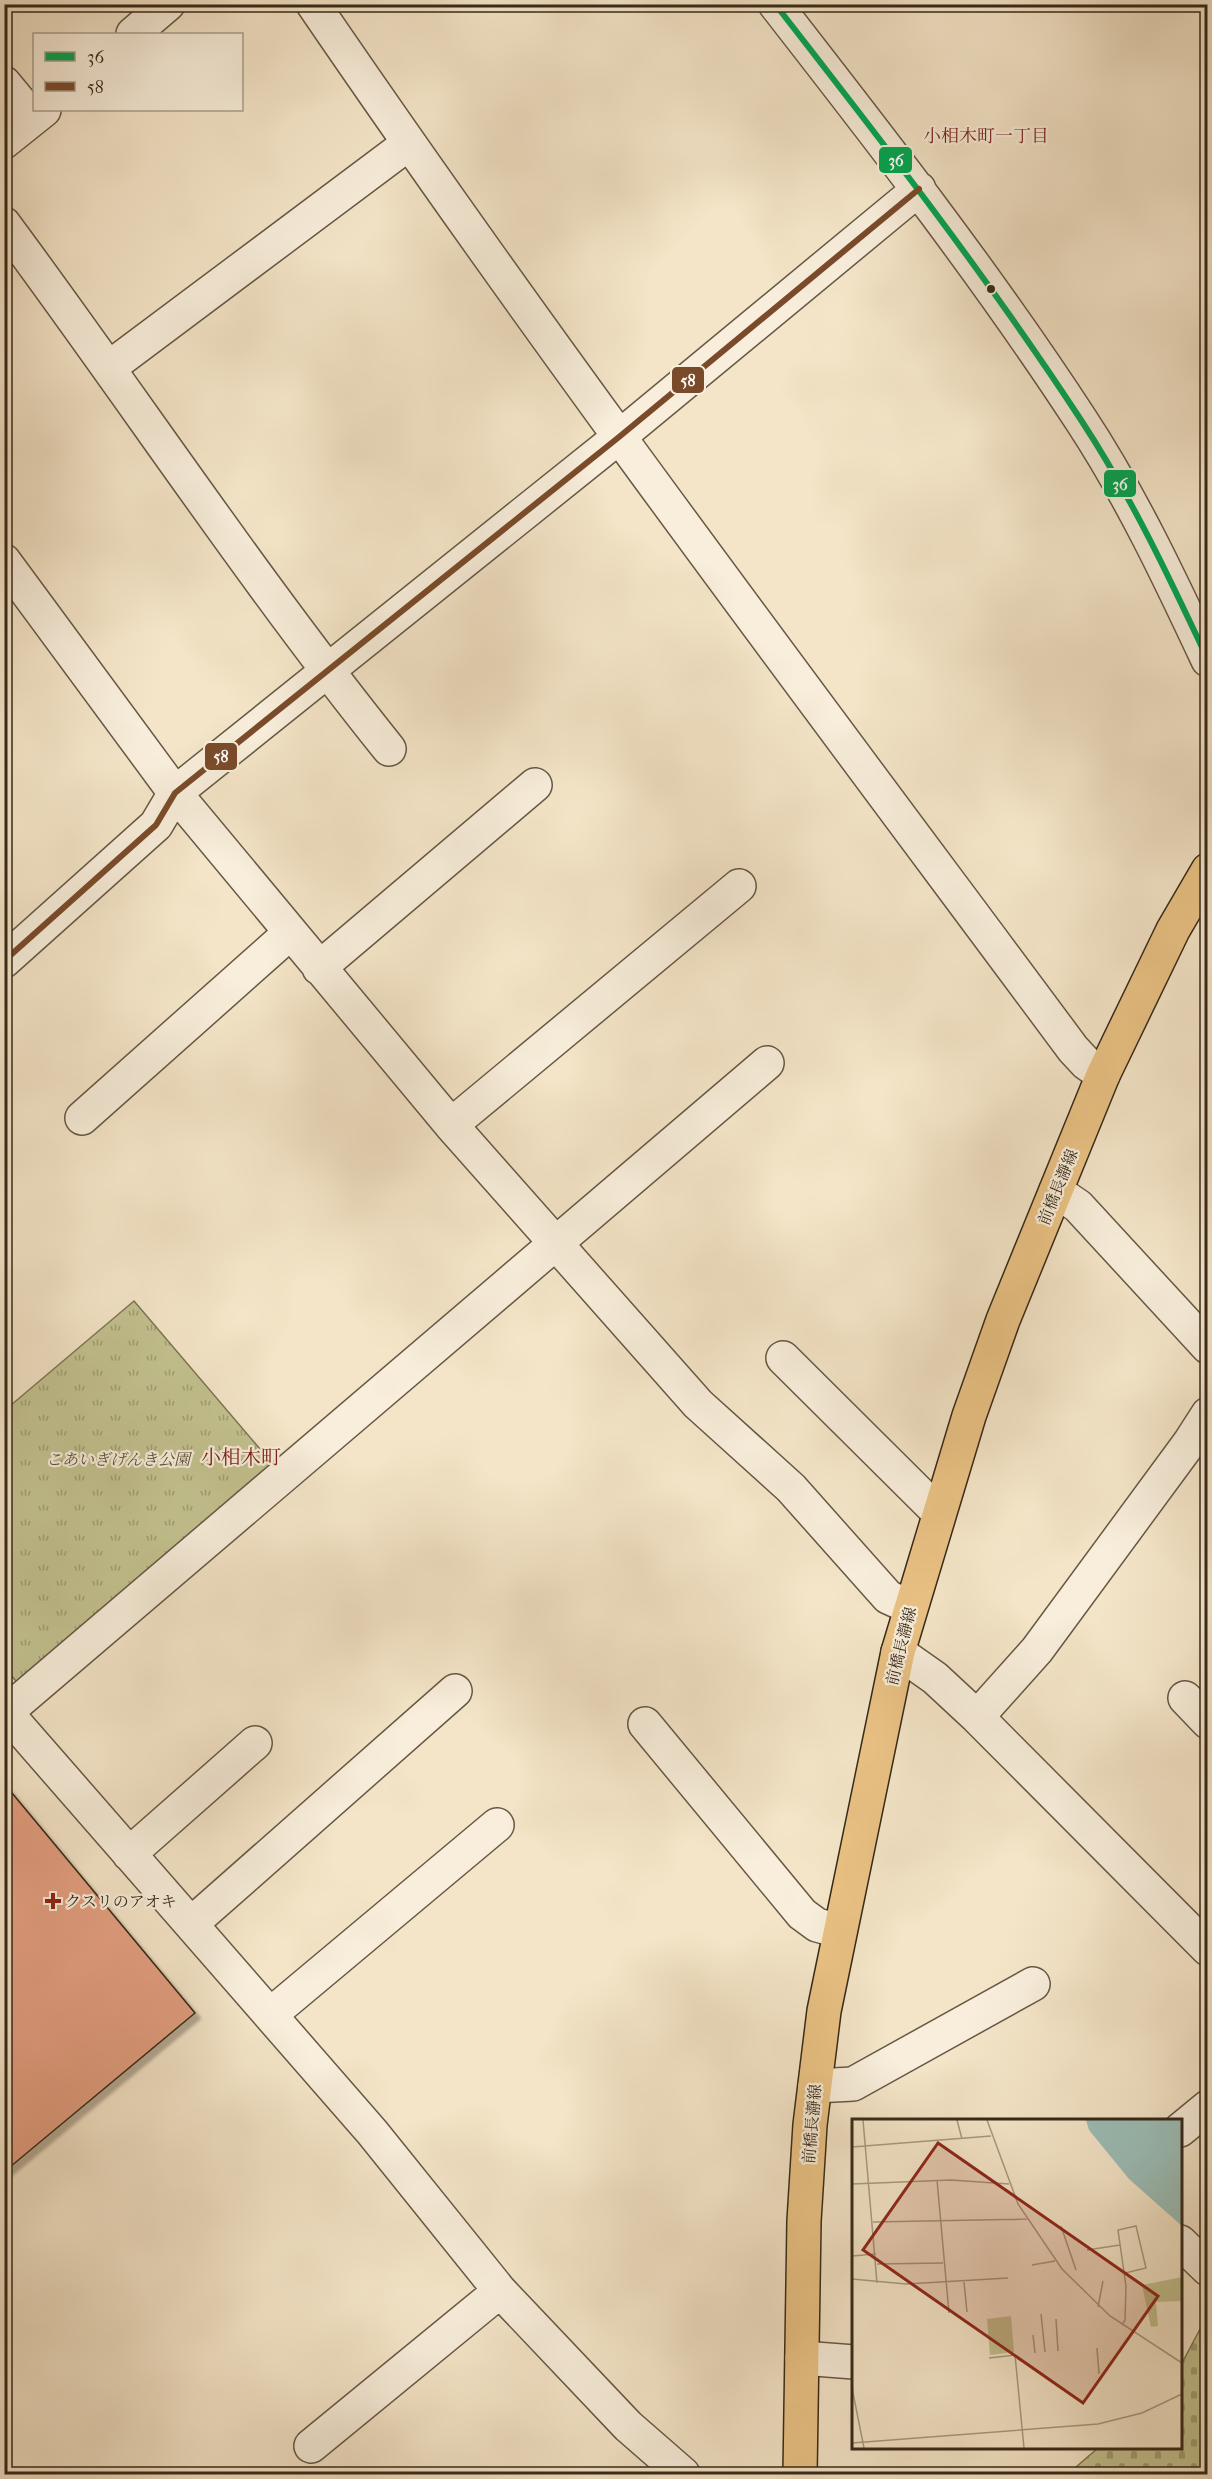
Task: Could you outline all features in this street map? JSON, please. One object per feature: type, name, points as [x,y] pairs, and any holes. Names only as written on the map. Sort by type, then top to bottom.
[{"type":"main road","name":"前橋長瀞線","points":[[800,2475],[804,2221],[824,2010],[898,1652],[939,1513],[1002,1320],[1103,1075],[1173,930],[1208,870]]},
{"type":"street","points":[[134,33],[168,4]]},
{"type":"street","points":[[313,4],[408,144],[619,437],[1073,1049],[1086,1063],[1103,1075]]},
{"type":"street","points":[[775,4],[919,189],[1082,421],[1152,544],[1208,660]]},
{"type":"street","points":[[4,83],[33,109]]},
{"type":"street","points":[[4,142],[38,114]]},
{"type":"street","points":[[110,367],[408,144]]},
{"type":"street","points":[[4,961],[156,825],[175,793],[619,437],[919,189]]},
{"type":"street","points":[[4,224],[110,367],[327,672],[389,748]]},
{"type":"street","points":[[4,561],[175,793],[451,1125],[698,1404],[791,1488],[888,1597],[910,1607]]},
{"type":"street","points":[[319,968],[535,785]]},
{"type":"street","points":[[451,1125],[739,886]]},
{"type":"street","points":[[82,1118],[290,933]]},
{"type":"street","points":[[683,2475],[628,2426],[500,2291],[372,2132],[5,1712],[767,1063]]},
{"type":"street","points":[[1056,1191],[1078,1206],[1208,1347]]},
{"type":"street","points":[[783,1358],[939,1513]]},
{"type":"street","points":[[977,1717],[1037,1650],[1190,1442],[1208,1414]]},
{"type":"street","points":[[898,1652],[935,1678],[977,1717],[1208,1949]]},
{"type":"street","points":[[191,1924],[455,1691]]},
{"type":"street","points":[[1185,1698],[1208,1722]]},
{"type":"street","points":[[645,1725],[802,1914],[817,1925],[839,1931]]},
{"type":"street","points":[[129,1854],[255,1743]]},
{"type":"street","points":[[270,2015],[497,1825]]},
{"type":"street","points":[[815,2086],[853,2084],[1033,1984]]},
{"type":"street","points":[[1182,2128],[1208,2107]]},
{"type":"street","points":[[1182,2244],[1208,2269]]},
{"type":"street","points":[[311,2446],[500,2291]]},
{"type":"street","points":[[802,2358],[852,2362]]},
{"type":"green space","name":"こあいぎげんき公園","points":[[134,1301],[277,1469],[20,1686],[5,1668],[4,1411]]},
{"type":"green space","points":[[1207,2316],[1207,2474],[1068,2474],[1097,2449],[1182,2449],[1182,2363]]},
{"type":"building","name":"クスリのアオキ","points":[[7,1787],[195,2013],[4,2172],[4,1789]]},
{"type":"transit line","name":"36","points":[[775,4],[894,157],[971,261],[1081,420],[1133,508],[1208,660]]},
{"type":"transit line","name":"58","points":[[4,961],[156,825],[175,793],[619,437],[919,189]]},
{"type":"place","name":"クスリのアオキ","points":[[53,1901]]},
{"type":"district","name":"小相木町一丁目","points":[[986,136]]},
{"type":"district","name":"小相木町","points":[[241,1457]]}]
